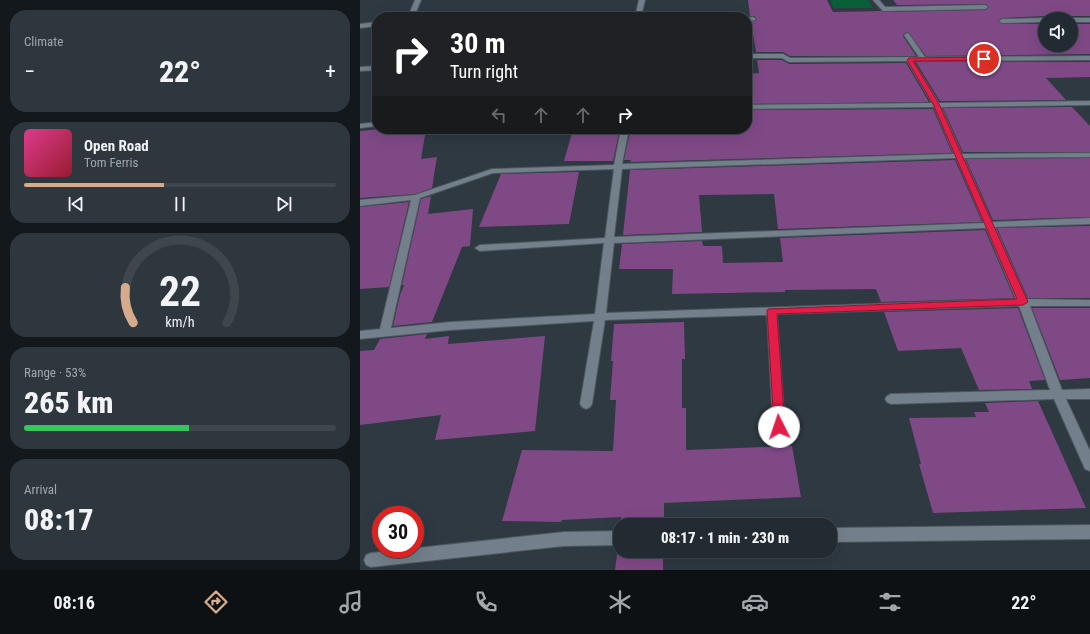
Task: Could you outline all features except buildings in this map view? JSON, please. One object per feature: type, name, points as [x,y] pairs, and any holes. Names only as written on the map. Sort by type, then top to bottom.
[{"type":"street","points":[[413,12],[418,0]]},
{"type":"street","points":[[639,12],[642,0]]},
{"type":"street","points":[[876,0],[883,9],[986,7]]},
{"type":"street","points":[[1002,21],[1038,20]]},
{"type":"street","points":[[1078,20],[1090,20]]},
{"type":"street","points":[[361,27],[372,25]]},
{"type":"street","points":[[906,35],[923,59]]},
{"type":"street","points":[[752,56],[783,56],[789,60],[1090,58]]},
{"type":"street","points":[[909,60],[936,104],[1023,302],[1058,395],[1090,465]]},
{"type":"street","points":[[360,69],[372,68]]},
{"type":"street","points":[[752,107],[1090,103]]},
{"type":"street","points":[[360,126],[372,125]]},
{"type":"street","points":[[586,404],[600,317],[618,166],[624,134]]},
{"type":"street","points":[[360,203],[416,197],[492,171],[958,156],[1090,155]]},
{"type":"street","points":[[385,332],[416,197]]},
{"type":"street","points":[[480,248],[610,240],[1090,221]]},
{"type":"street","points":[[360,335],[451,326],[600,317],[1023,302],[1090,303]]},
{"type":"street","points":[[772,311],[779,427]]},
{"type":"street","points":[[890,398],[1090,394]]},
{"type":"street","points":[[837,535],[1090,532]]},
{"type":"street","points":[[370,560],[564,539],[613,538]]},
{"type":"green space","points":[[830,0],[868,0],[873,8],[834,8]]},
{"type":"route","points":[[779,427],[772,311],[1023,302],[936,104],[909,60],[984,59]]}]
